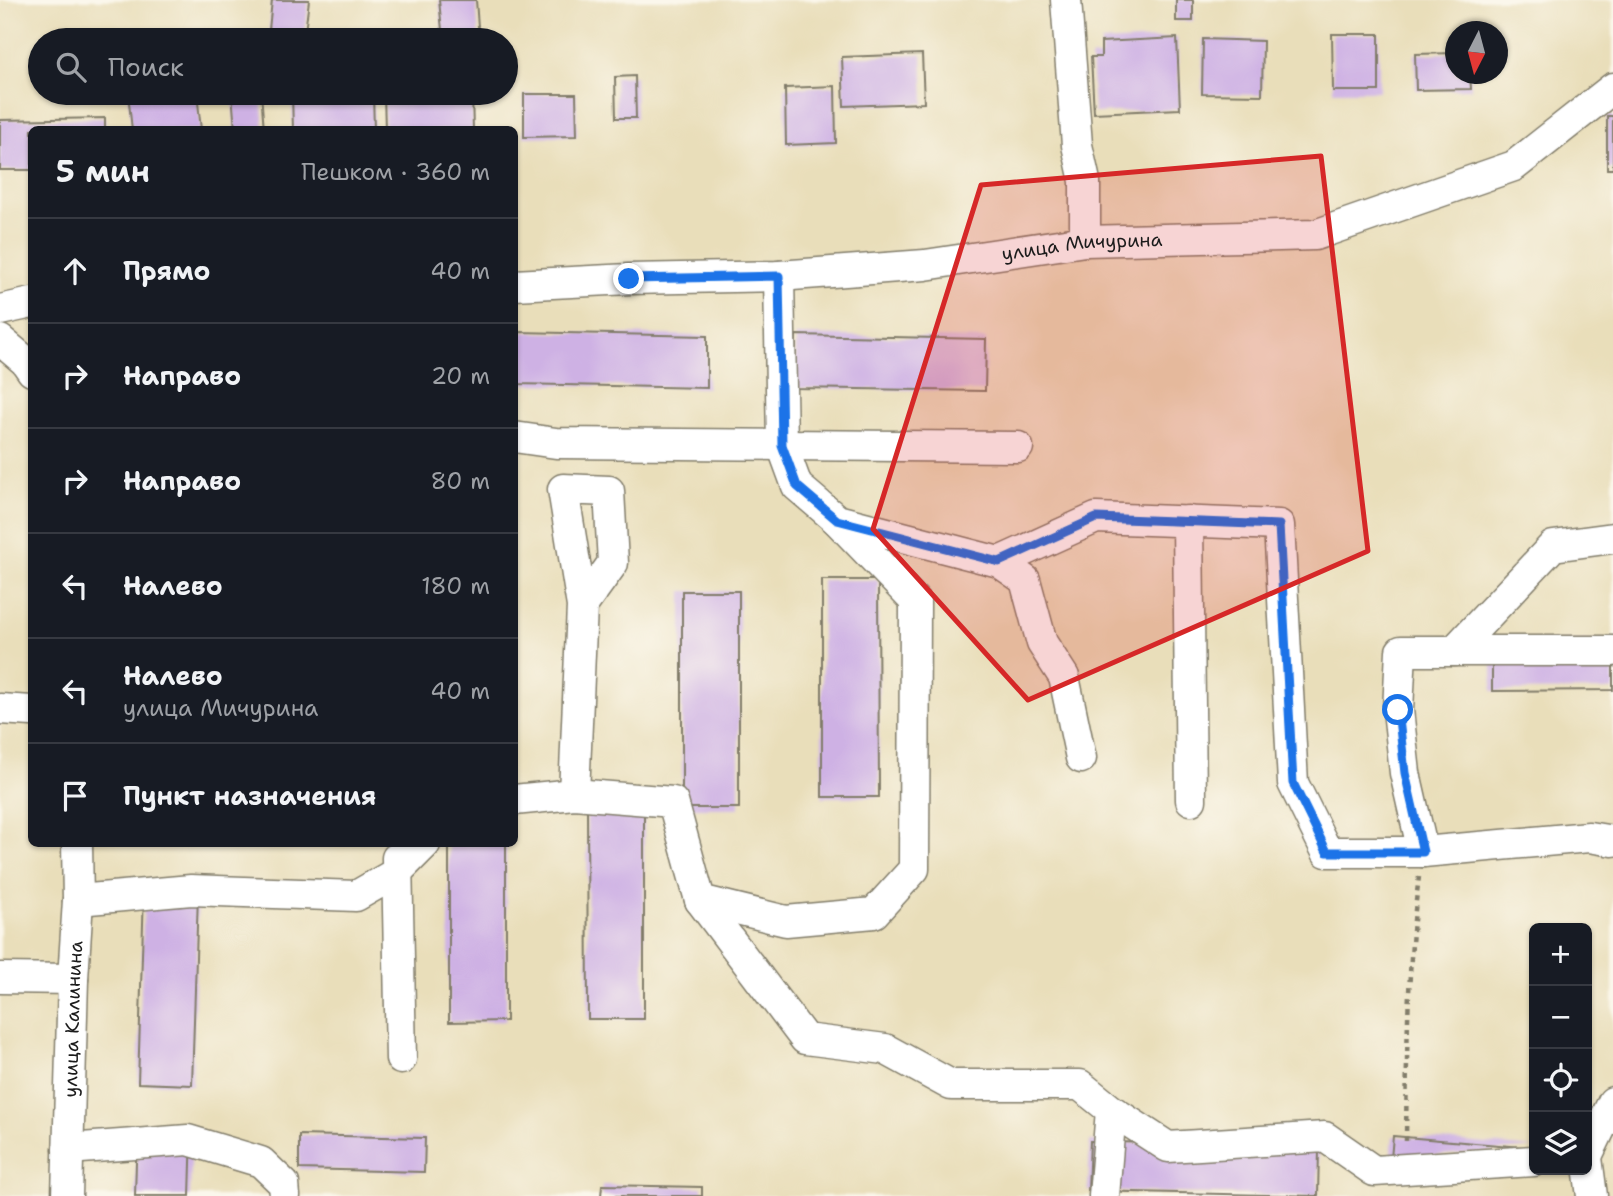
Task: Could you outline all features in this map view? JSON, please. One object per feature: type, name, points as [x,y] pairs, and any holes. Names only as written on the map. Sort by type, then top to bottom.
[{"type":"street","points":[[1066,0],[1077,145],[1085,181],[1085,241]]},
{"type":"street","name":"улица Мичурина","points":[[518,285],[779,276],[925,265],[1085,241],[1315,234],[1514,166],[1613,88]]},
{"type":"street","points":[[700,900],[786,921],[874,912],[914,869],[915,601],[837,520],[797,486],[782,445],[779,276]]},
{"type":"street","points":[[0,310],[28,304]]},
{"type":"street","points":[[0,340],[28,365]]},
{"type":"street","points":[[518,438],[556,443],[1018,447]]},
{"type":"street","points":[[999,562],[1096,518],[1279,525],[1293,783],[1327,852],[1423,852],[1589,837],[1613,841]]},
{"type":"street","points":[[837,520],[999,562],[1025,580],[1042,643],[1064,677],[1081,758]]},
{"type":"street","points":[[1188,521],[1191,800]]},
{"type":"street","points":[[1454,651],[1553,546],[1613,538]]},
{"type":"street","points":[[574,794],[582,606]]},
{"type":"street","points":[[1423,852],[1405,773],[1398,710],[1401,651],[1613,651]]},
{"type":"street","points":[[0,709],[28,710]]},
{"type":"street","points":[[518,800],[574,794],[673,802],[700,900],[805,1039],[884,1049],[951,1085],[1080,1085],[1111,1110],[1168,1147],[1325,1137],[1372,1183],[1406,1168],[1529,1161]]},
{"type":"street","name":"улица Калинина","points":[[67,1196],[72,979],[78,900],[76,847]]},
{"type":"street","points":[[397,847],[401,1059]]},
{"type":"street","points":[[78,900],[191,890],[356,896],[397,873],[422,847]]},
{"type":"street","points":[[0,978],[72,979]]},
{"type":"street","points":[[1592,1146],[1613,1102]]},
{"type":"street","points":[[1104,1196],[1111,1110]]},
{"type":"street","points":[[68,1149],[188,1140],[261,1162],[284,1184],[285,1196]]},
{"type":"street","points":[[1589,1175],[1592,1196]]},
{"type":"path","points":[[1406,1168],[1408,996],[1413,922],[1423,852]]},
{"type":"highlighted area","points":[[1321,156],[1368,551],[1028,700],[873,529],[981,185]]},
{"type":"building","points":[[272,0],[309,0],[306,28],[269,28]]},
{"type":"building","points":[[439,0],[476,0],[478,28],[442,28]]},
{"type":"building","points":[[1176,0],[1193,0],[1193,21],[1176,21]]},
{"type":"building","points":[[1332,34],[1379,34],[1379,91],[1333,91]]},
{"type":"building","points":[[1177,38],[1180,109],[1094,113],[1091,57],[1101,57],[1101,42]]},
{"type":"building","points":[[1203,39],[1263,41],[1262,95],[1202,94]]},
{"type":"building","points":[[1445,53],[1445,84],[1471,84],[1471,89],[1416,90],[1415,54]]},
{"type":"building","points":[[922,54],[924,103],[844,106],[842,57]]},
{"type":"building","points":[[635,76],[636,118],[616,118],[615,77]]},
{"type":"building","points":[[835,86],[836,143],[786,145],[785,88]]},
{"type":"building","points":[[524,94],[576,94],[577,136],[524,137]]},
{"type":"building","points":[[129,105],[198,105],[201,126],[132,126]]},
{"type":"building","points":[[233,105],[262,105],[264,126],[235,126]]},
{"type":"building","points":[[292,105],[373,105],[374,126],[293,126]]},
{"type":"building","points":[[384,105],[472,105],[473,126],[385,126]]},
{"type":"building","points":[[1607,116],[1613,116],[1613,169],[1607,169]]},
{"type":"building","points":[[105,118],[105,126],[28,126],[28,170],[0,170],[0,120]]},
{"type":"building","points":[[518,332],[707,336],[707,388],[518,384]]},
{"type":"building","points":[[796,335],[986,339],[985,391],[795,388]]},
{"type":"building","points":[[822,580],[878,580],[879,797],[822,797]]},
{"type":"building","points":[[682,591],[739,591],[739,808],[682,808]]},
{"type":"building","points":[[1613,641],[1613,690],[1492,691],[1492,642]]},
{"type":"building","points":[[644,802],[644,1019],[588,1019],[587,803]]},
{"type":"building","points":[[449,847],[506,847],[506,1021],[449,1022]]},
{"type":"building","points":[[144,892],[198,894],[192,1085],[138,1083]]},
{"type":"building","points":[[137,1128],[192,1130],[190,1196],[135,1196]]},
{"type":"building","points":[[299,1135],[425,1138],[424,1172],[299,1169]]},
{"type":"building","points":[[1393,1136],[1529,1148],[1529,1148],[1391,1159]]},
{"type":"building","points":[[1090,1141],[1319,1149],[1318,1196],[1088,1191]]},
{"type":"building","points":[[602,1185],[702,1187],[702,1196],[601,1196]]},
{"type":"route","points":[[629,279],[779,276],[782,445],[797,486],[837,520],[999,562],[1096,518],[1279,525],[1293,783],[1327,852],[1423,852],[1405,773],[1398,710]]}]
